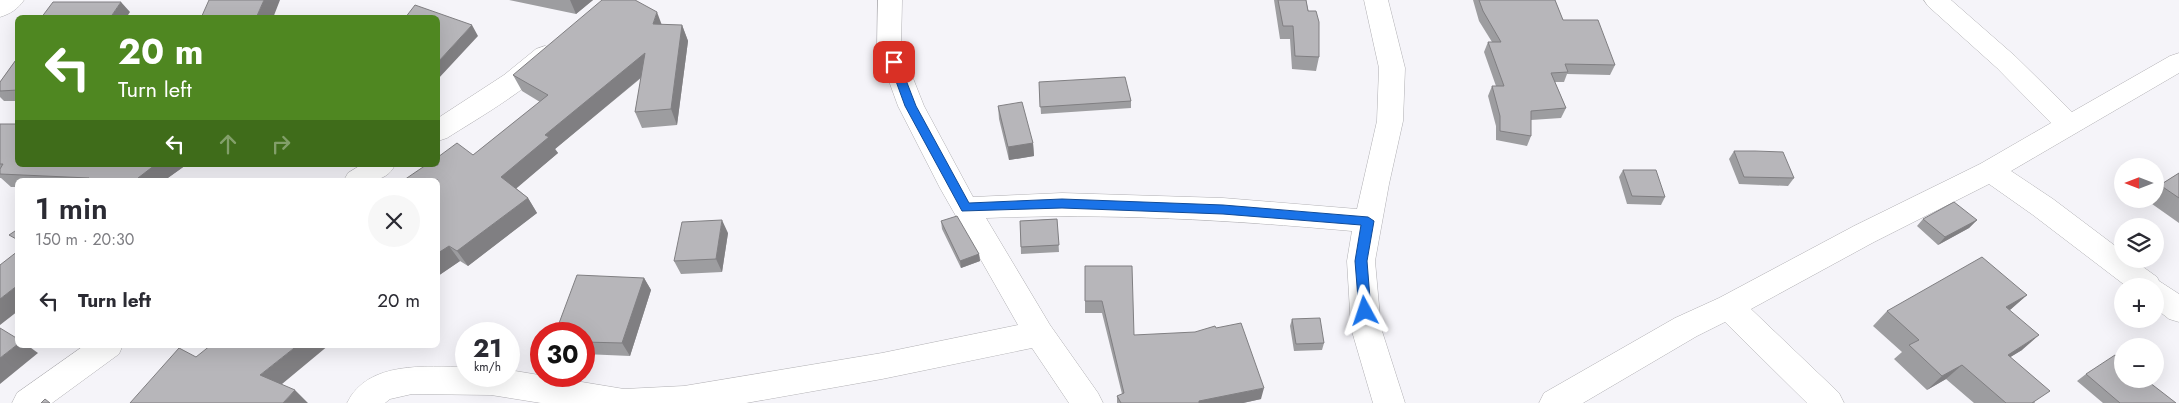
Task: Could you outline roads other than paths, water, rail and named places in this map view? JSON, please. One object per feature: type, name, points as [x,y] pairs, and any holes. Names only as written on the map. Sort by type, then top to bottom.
[{"type":"street","points":[[0,8],[12,0]]},
{"type":"street","points":[[890,0],[890,48],[898,76],[910,106],[1039,334],[1087,403]]},
{"type":"street","points":[[1376,0],[1392,68],[1390,121],[1361,261],[1366,328],[1389,403]]},
{"type":"street","points":[[1936,0],[2006,62],[2070,126]]},
{"type":"street","points":[[440,129],[513,82],[566,38]]},
{"type":"street","points":[[1555,403],[1686,327],[1729,307],[1864,234],[1990,171],[2179,62]]},
{"type":"street","points":[[361,178],[379,167]]},
{"type":"street","points":[[1990,171],[2043,207],[2136,278]]},
{"type":"street","points":[[966,208],[1062,204],[1223,209],[1368,221]]},
{"type":"street","points":[[2164,299],[2179,310]]},
{"type":"street","points":[[1729,307],[1828,403]]},
{"type":"street","points":[[363,403],[381,388],[412,380],[492,381],[624,403],[684,400],[882,366],[1039,334]]},
{"type":"street","points":[[28,403],[104,348]]}]
